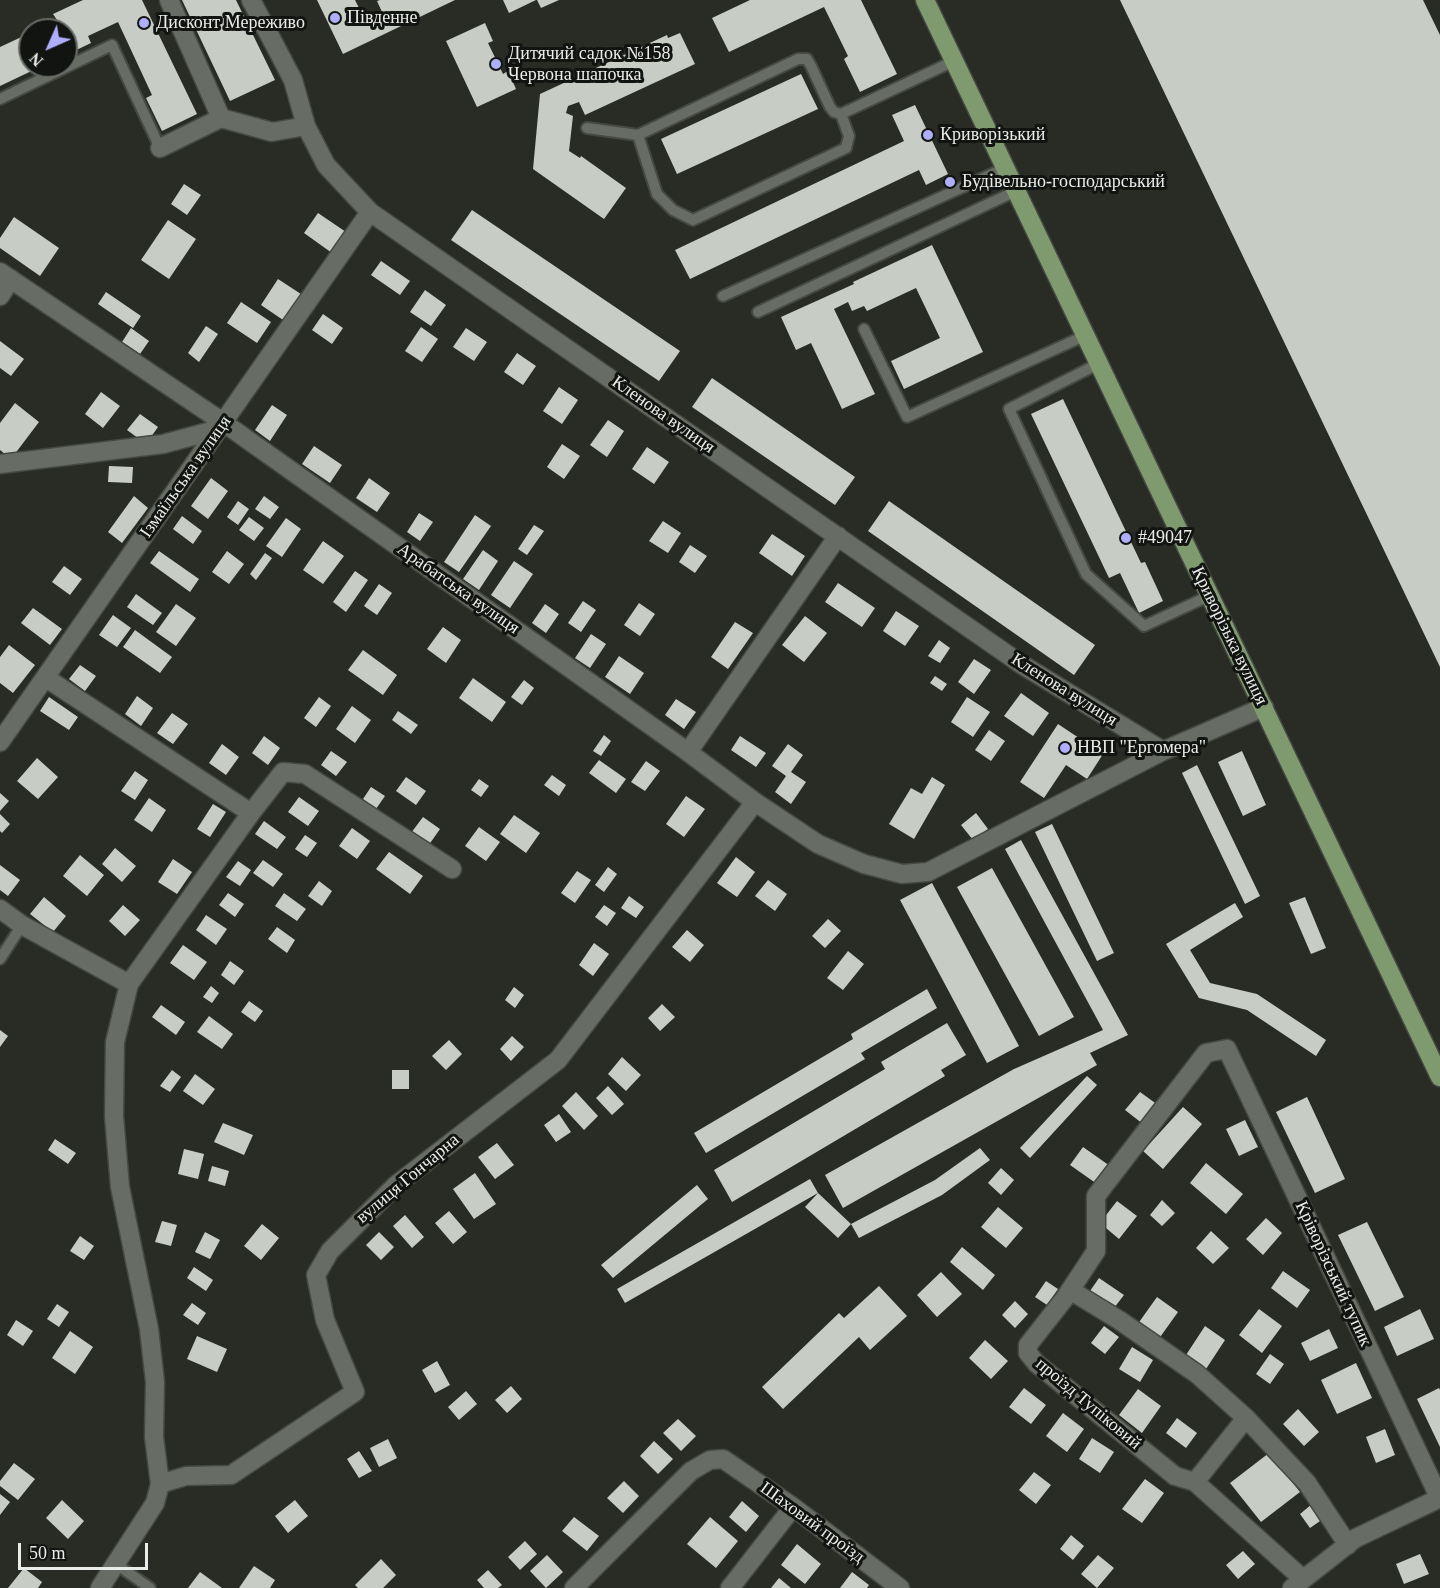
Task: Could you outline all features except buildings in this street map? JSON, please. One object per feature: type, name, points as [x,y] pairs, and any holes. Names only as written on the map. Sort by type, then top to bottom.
[{"type":"main road","name":"Криворізька вулиця","points":[[926,0],[1084,336],[1264,706],[1440,1077]]},
{"type":"street","points":[[169,0],[221,118]]},
{"type":"street","name":"Кленова вулиця","points":[[251,0],[293,80],[306,126],[326,165],[370,212],[1021,664],[1163,751]]},
{"type":"street","points":[[160,148],[221,118],[272,132],[306,126]]},
{"type":"street","name":"Ізмаїльська вулиця","points":[[0,742],[370,212]]},
{"type":"street","points":[[0,296],[6,276]]},
{"type":"street","name":"Арабатська вулиця","points":[[6,276],[688,752],[755,802],[818,844],[864,864],[902,874],[928,872],[1163,751]]},
{"type":"street","points":[[0,464],[164,444],[221,426]]},
{"type":"street","points":[[688,752],[838,536]]},
{"type":"street","points":[[46,678],[251,813]]},
{"type":"street","points":[[1163,751],[1264,706]]},
{"type":"street","points":[[100,1588],[155,1503],[160,1484],[154,1437],[155,1382],[148,1329],[120,1187],[114,1116],[115,1042],[129,984],[283,772],[305,774],[452,869]]},
{"type":"street","name":"вулиця Гончарна","points":[[160,1484],[186,1476],[231,1475],[355,1392],[325,1320],[316,1275],[330,1251],[396,1185],[558,1060],[755,802]]},
{"type":"street","points":[[0,909],[22,925],[129,984]]},
{"type":"street","name":"проїзд Тупіковий","points":[[1227,1049],[1206,1053],[1096,1197],[1096,1251],[1028,1345],[1028,1353],[1036,1363],[1175,1476],[1195,1482],[1298,1583]]},
{"type":"street","name":"Кріворізський тупик","points":[[1227,1049],[1440,1499]]},
{"type":"street","points":[[1070,1290],[1119,1320],[1197,1374],[1246,1418],[1307,1483],[1348,1545]]},
{"type":"street","points":[[1195,1482],[1246,1418]]},
{"type":"street","name":"Шаховий проїзд","points":[[574,1588],[691,1472],[710,1460],[723,1459],[793,1507],[900,1588]]},
{"type":"street","points":[[1298,1583],[1356,1538],[1440,1499]]},
{"type":"street","points":[[730,1588],[793,1507]]},
{"type":"lane","points":[[0,99],[112,45],[160,148]]},
{"type":"lane","points":[[587,128],[638,135],[798,59],[807,59],[830,107],[834,112],[841,114],[954,61]]},
{"type":"lane","points":[[638,135],[657,194],[673,210],[693,220],[846,148],[849,136],[841,114]]},
{"type":"lane","points":[[723,296],[1005,168]]},
{"type":"lane","points":[[758,312],[1016,191]]},
{"type":"lane","points":[[864,329],[908,417],[1084,336]]},
{"type":"lane","points":[[1098,364],[1009,409],[1086,574],[1144,626],[1209,596]]},
{"type":"lane","points":[[0,958],[22,925]]},
{"type":"lane","points":[[116,1564],[150,1588]]},
{"type":"place","name":"Південне","points":[[335,18]]},
{"type":"place","name":"Дисконт Мереживо","points":[[144,23]]},
{"type":"place","name":"Дитячий садок №158 Червона шапочка","points":[[496,64]]},
{"type":"place","name":"Криворізький","points":[[928,135]]},
{"type":"place","name":"Будівельно-господарський","points":[[950,182]]},
{"type":"place","name":"#49047","points":[[1126,538]]},
{"type":"place","name":"НВП \"Ергомера\"","points":[[1065,748]]}]
